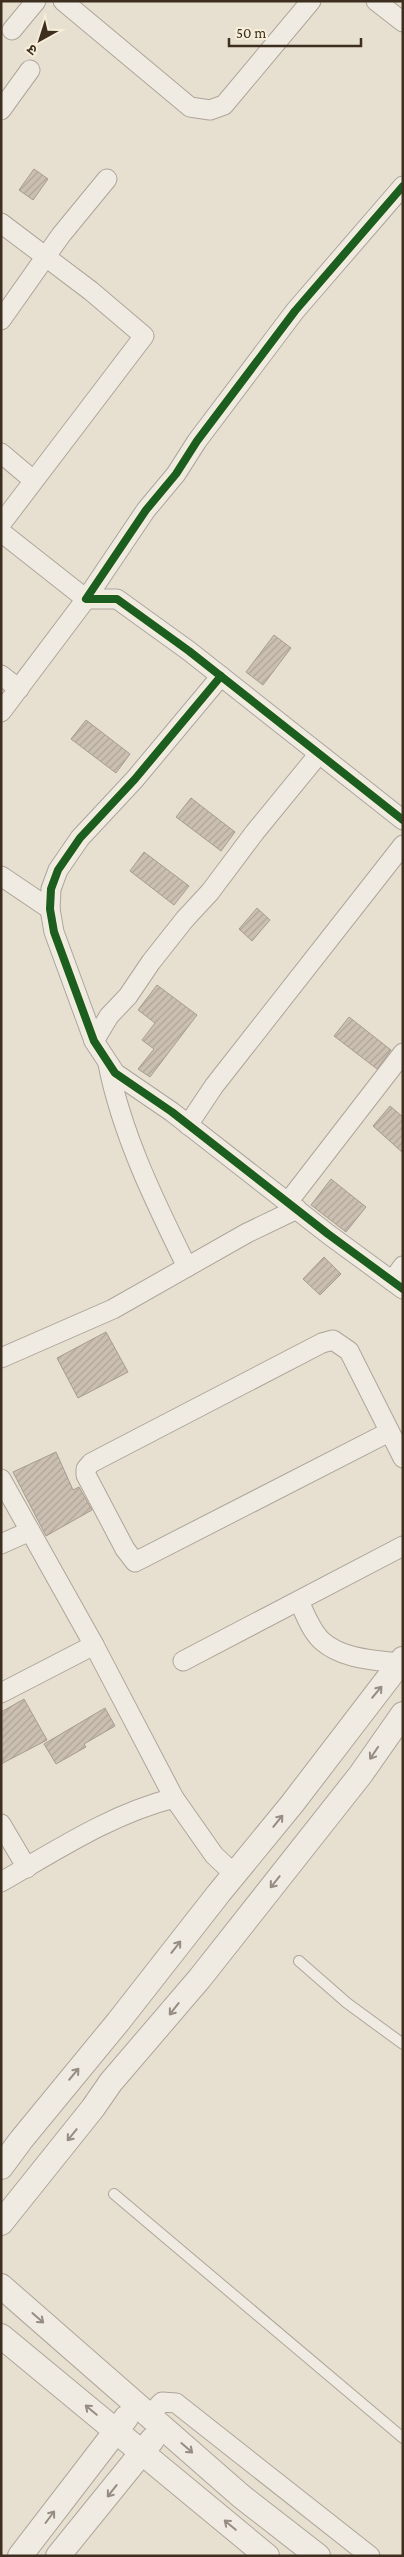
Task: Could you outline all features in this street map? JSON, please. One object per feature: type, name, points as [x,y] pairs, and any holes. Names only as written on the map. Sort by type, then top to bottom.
[{"type":"street","points":[[12,30],[36,1]]},
{"type":"street","points":[[63,1],[190,107],[210,110],[224,105],[311,1]]},
{"type":"street","points":[[376,1],[403,22]]},
{"type":"street","points":[[1,110],[30,70]]},
{"type":"street","points":[[1,320],[61,235],[107,179]]},
{"type":"street","points":[[1,712],[86,599],[146,510],[295,311],[403,186]]},
{"type":"street","points":[[1,223],[91,291],[144,336],[1,524]]},
{"type":"street","points":[[1,453],[34,480]]},
{"type":"street","points":[[1,532],[86,599],[117,599],[221,676],[318,755],[403,820]]},
{"type":"street","points":[[1,675],[19,689]]},
{"type":"street","points":[[221,676],[135,779],[80,838],[58,870],[51,889],[50,909],[54,932],[94,1041],[115,1073],[188,1125],[292,1206],[399,1279]]},
{"type":"street","points":[[94,1041],[109,1016],[128,996],[151,962],[185,919],[210,892],[255,832],[318,755]]},
{"type":"street","points":[[188,1125],[214,1086],[403,845]]},
{"type":"street","points":[[1,876],[50,909]]},
{"type":"street","points":[[1,1358],[113,1309],[292,1206],[403,1053]]},
{"type":"street","points":[[107,1061],[111,1083],[138,1162],[187,1266]]},
{"type":"street","points":[[389,1432],[135,1562],[125,1549],[86,1475],[86,1469],[92,1463],[322,1343],[333,1340],[349,1351],[403,1458]]},
{"type":"street","points":[[1,1479],[94,1645],[174,1798],[214,1854],[234,1874]]},
{"type":"street","points":[[1,1544],[30,1531]]},
{"type":"street","points":[[183,1661],[403,1546]]},
{"type":"street","points":[[299,1601],[313,1630],[322,1641],[343,1654],[401,1661]]},
{"type":"street","points":[[1,1693],[94,1645]]},
{"type":"street","points":[[1,2167],[292,1804],[401,1661]]},
{"type":"street","points":[[1,2223],[94,2108],[111,2082],[200,1978],[360,1774],[403,1714]]},
{"type":"street","points":[[1,1882],[123,1815],[144,1806],[174,1798]]},
{"type":"street","points":[[1,1824],[27,1868]]},
{"type":"street","points":[[1,2286],[152,2413],[241,2496],[318,2556]]},
{"type":"street","points":[[1,2336],[268,2556]]},
{"type":"street","points":[[20,2556],[116,2430],[152,2413],[162,2402],[176,2402],[370,2556]]},
{"type":"street","points":[[58,2556],[142,2452],[152,2413]]},
{"type":"lane","points":[[299,1962],[348,2003],[403,2044]]},
{"type":"lane","points":[[114,2194],[403,2438]]},
{"type":"building","points":[[34,169],[48,179],[33,200],[19,190]]},
{"type":"building","points":[[274,635],[291,648],[263,685],[246,672]]},
{"type":"building","points":[[86,720],[130,754],[116,773],[71,739]]},
{"type":"building","points":[[191,798],[235,832],[221,851],[176,817]]},
{"type":"building","points":[[144,852],[189,886],[174,905],[130,871]]},
{"type":"building","points":[[257,908],[270,920],[252,941],[239,929]]},
{"type":"building","points":[[157,985],[197,1015],[150,1077],[138,1069],[154,1049],[142,1040],[155,1023],[138,1010]]},
{"type":"building","points":[[349,1017],[391,1050],[377,1069],[334,1036]]},
{"type":"building","points":[[390,1106],[403,1117],[403,1153],[373,1126]]},
{"type":"building","points":[[331,1179],[366,1207],[346,1232],[311,1205]]},
{"type":"building","points":[[324,1257],[341,1274],[320,1295],[303,1279]]},
{"type":"building","points":[[106,1332],[128,1372],[78,1398],[57,1358]]},
{"type":"building","points":[[56,1452],[73,1490],[79,1487],[92,1510],[46,1536],[13,1472]]},
{"type":"building","points":[[24,1699],[47,1740],[1,1764],[1,1712]]},
{"type":"building","points":[[105,1708],[115,1726],[84,1744],[86,1747],[56,1764],[44,1744]]},
{"type":"cycle path","points":[[403,186],[295,311],[197,441],[176,474],[146,510],[86,599],[117,599],[189,651],[403,820]]},
{"type":"cycle path","points":[[221,676],[135,779],[80,838],[58,870],[51,889],[50,909],[54,932],[94,1041],[115,1073],[172,1112],[328,1234],[403,1289]]}]
